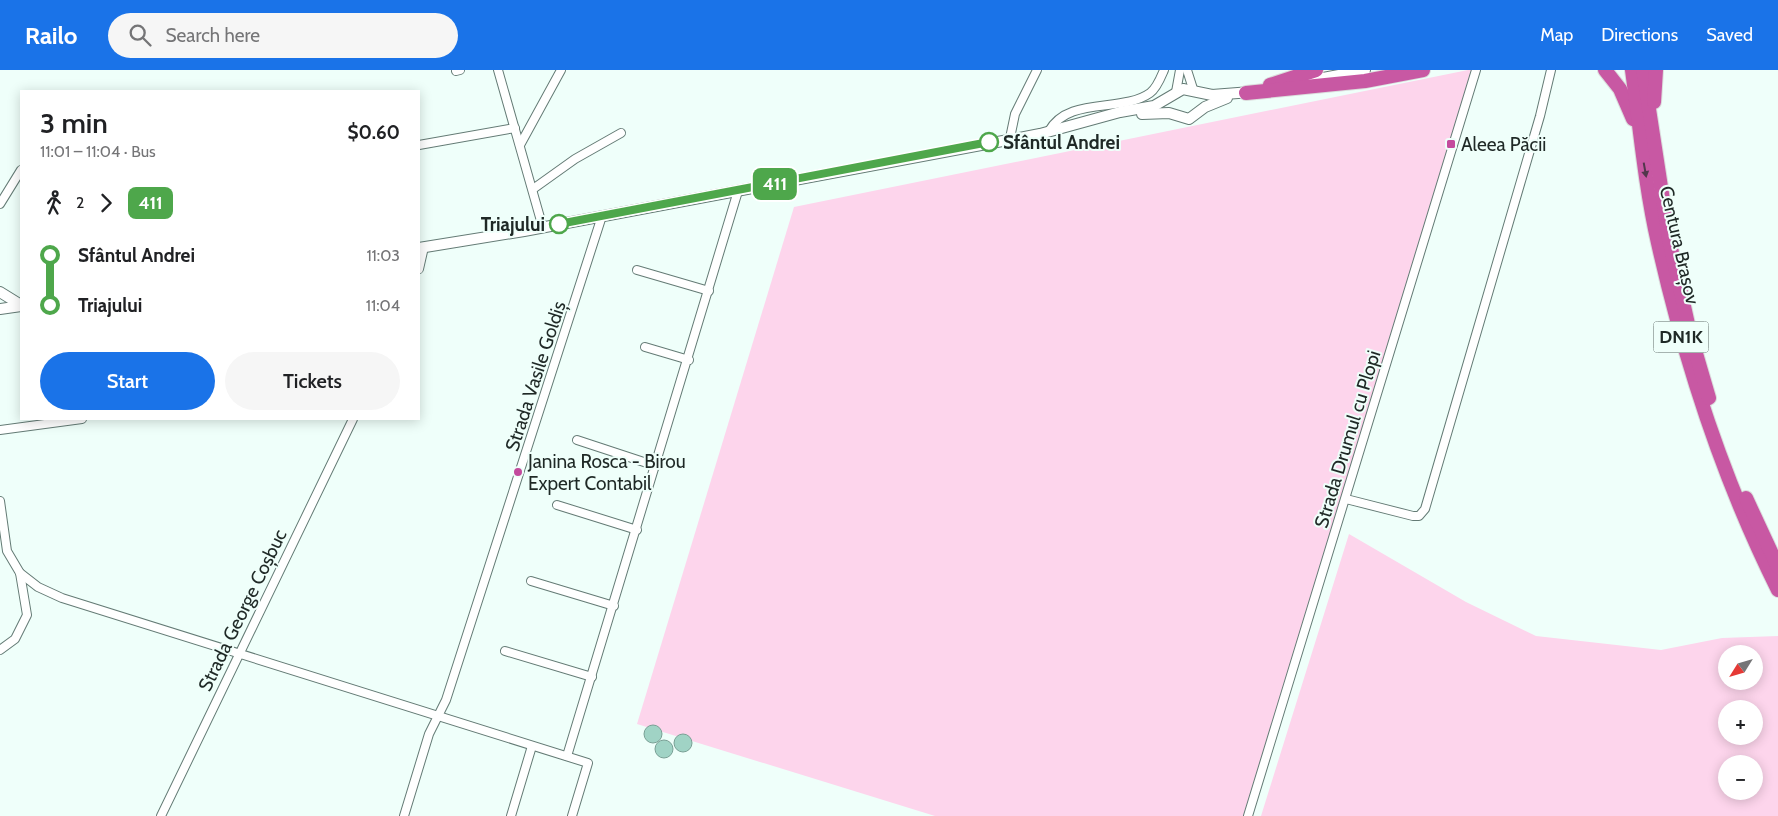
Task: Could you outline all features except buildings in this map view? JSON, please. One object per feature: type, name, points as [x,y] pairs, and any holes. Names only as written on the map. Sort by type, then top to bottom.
[{"type":"highway","points":[[1241,94],[1316,70]]},
{"type":"highway","points":[[1241,94],[1365,80],[1423,70]]},
{"type":"highway","points":[[1606,70],[1626,100],[1640,143]]},
{"type":"highway","name":"Centura Brașov","points":[[1632,70],[1640,143],[1658,242],[1691,371],[1725,473],[1778,590]]},
{"type":"highway","name":"Centura Brașov","points":[[1643,70],[1669,239],[1700,369],[1734,471],[1778,567]]},
{"type":"highway","points":[[1653,131],[1656,70]]},
{"type":"main road","points":[[1102,117],[1152,113],[1175,115],[1188,119],[1200,110],[1241,94],[1365,70]]},
{"type":"main road","points":[[422,248],[738,192],[1048,132],[1102,117],[1154,106],[1183,89],[1195,92],[1241,94]]},
{"type":"main road","points":[[1195,92],[1201,103],[1200,110]]},
{"type":"main road","points":[[1174,94],[1170,104],[1175,115]]},
{"type":"main road","points":[[0,292],[20,304]]},
{"type":"main road","points":[[0,309],[20,305]]},
{"type":"street","points":[[498,70],[543,228]]},
{"type":"street","points":[[520,145],[560,70]]},
{"type":"street","points":[[1010,138],[1015,114],[1037,70]]},
{"type":"street","points":[[1048,132],[1054,121],[1070,112],[1139,98],[1151,93],[1164,70]]},
{"type":"street","points":[[1174,94],[1180,70]]},
{"type":"street","points":[[1187,70],[1195,92]]},
{"type":"street","name":"Strada Drumul cu Plopi","points":[[1248,816],[1476,70]]},
{"type":"street","points":[[1346,499],[1413,516],[1419,516],[1425,509],[1540,116],[1551,70]]},
{"type":"street","points":[[420,146],[515,128]]},
{"type":"street","points":[[533,189],[575,159],[620,133]]},
{"type":"street","points":[[0,204],[20,172]]},
{"type":"street","points":[[567,756],[689,360],[738,192]]},
{"type":"street","name":"Strada Vasile Goldiș","points":[[404,816],[429,734],[446,700],[602,216]]},
{"type":"street","points":[[420,262],[422,248]]},
{"type":"street","points":[[637,270],[709,292]]},
{"type":"street","points":[[645,347],[689,360]]},
{"type":"street","points":[[0,430],[75,420]]},
{"type":"street","name":"Strada George Coșbuc","points":[[162,816],[353,420]]},
{"type":"street","points":[[577,440],[656,466]]},
{"type":"street","points":[[0,501],[4,551],[20,573],[38,587],[62,598],[438,715],[588,764],[572,816]]},
{"type":"street","points":[[558,505],[637,530]]},
{"type":"street","points":[[0,650],[15,639],[27,615],[20,573]]},
{"type":"street","points":[[531,581],[614,606]]},
{"type":"street","points":[[505,651],[592,677]]},
{"type":"street","points":[[511,816],[532,746]]},
{"type":"shaded area","points":[[1468,70],[1480,70],[1244,816],[935,816],[637,724],[794,207]]},
{"type":"shaded area","points":[[1349,534],[1466,602],[1536,636],[1661,650],[1722,638],[1778,636],[1778,816],[1261,816]]},
{"type":"shaded area","points":[[653,725],[661,730],[662,734],[657,742],[653,743],[645,738],[644,734],[649,726]]},
{"type":"shaded area","points":[[679,734],[687,734],[692,739],[690,750],[679,752],[674,747],[674,739]]},
{"type":"shaded area","points":[[660,740],[668,740],[673,745],[671,756],[660,758],[655,753],[655,745]]},
{"type":"bus line","name":"411","points":[[559,224],[738,192],[989,142]]},
{"type":"place","name":"Sfântul Andrei","points":[[989,142]]},
{"type":"place","name":"Aleea Păcii","points":[[1451,144]]},
{"type":"place","name":"Triajului","points":[[559,224]]},
{"type":"place","name":"Janina Rosca - Birou Expert Contabil","points":[[518,472]]}]
